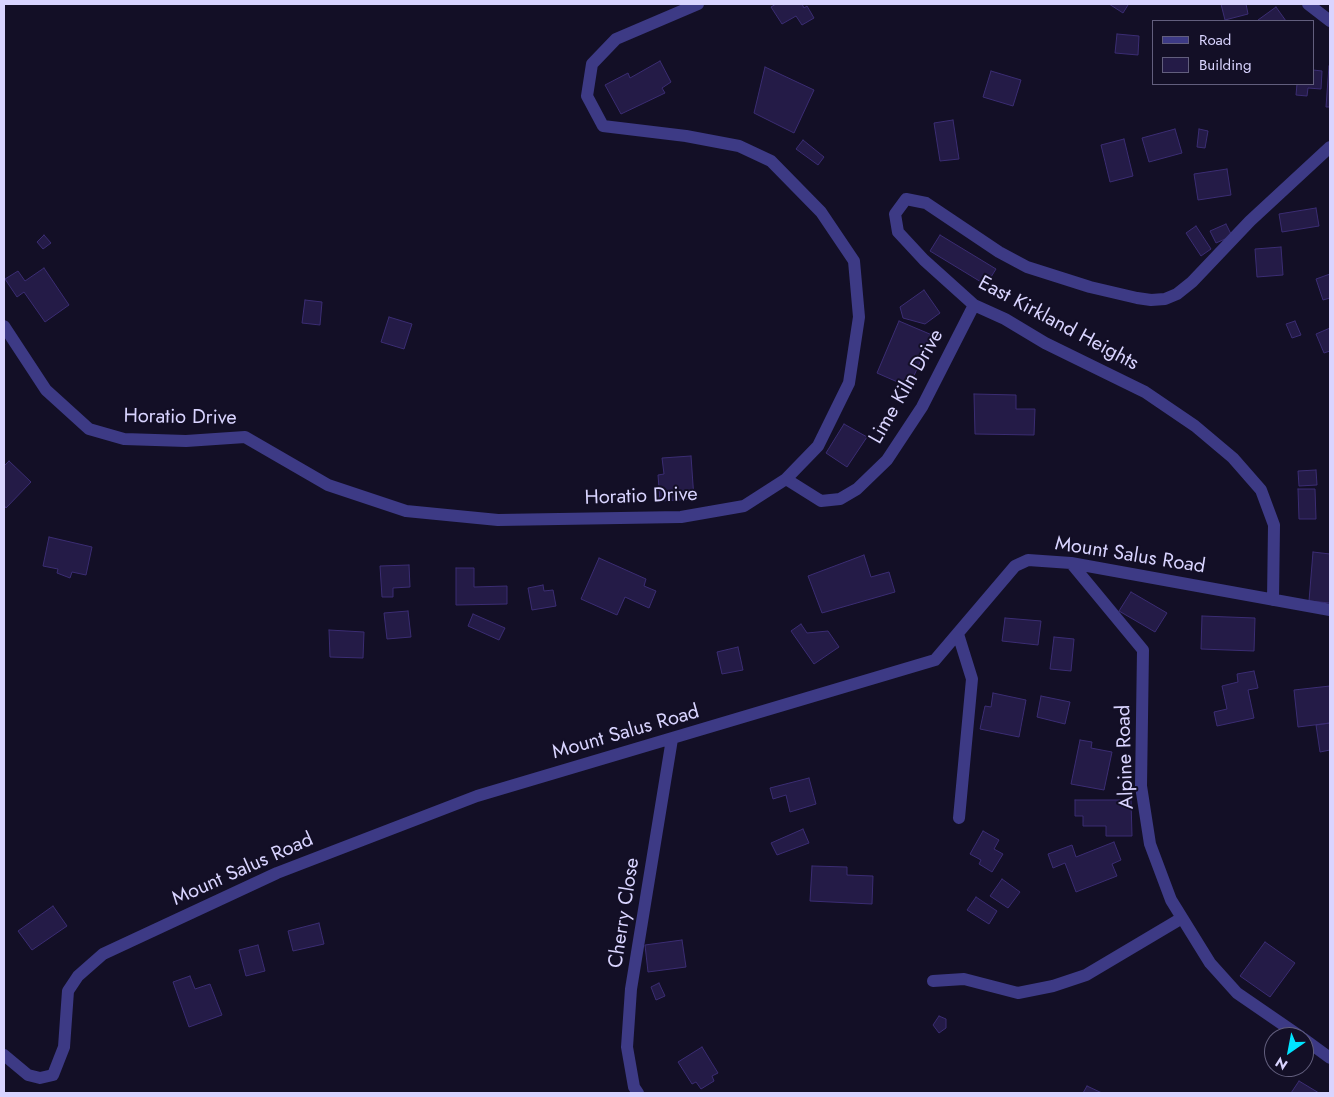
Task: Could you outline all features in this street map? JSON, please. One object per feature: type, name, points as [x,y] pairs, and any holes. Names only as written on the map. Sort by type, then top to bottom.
[{"type":"street","name":"Horatio Drive","points":[[4,326],[46,390],[89,428],[124,439],[186,440],[245,437],[328,485],[406,511],[498,520],[681,517],[744,506],[786,479],[818,446],[849,383],[860,317],[854,260],[821,212],[771,161],[730,144],[686,136],[603,126],[588,96],[592,64],[616,39],[698,4]]},
{"type":"street","points":[[1308,4],[1330,20]]},
{"type":"street","name":"East Kirkland Heights","points":[[1273,600],[1274,525],[1261,490],[1233,458],[1195,426],[1145,392],[1045,343],[1005,319],[974,305],[924,260],[898,232],[895,214],[906,199],[926,203],[999,252],[1027,267],[1090,287],[1151,300],[1177,294],[1192,282],[1250,221],[1330,147]]},
{"type":"street","name":"Lime Kiln Drive","points":[[786,479],[821,501],[840,499],[857,489],[887,460],[922,407],[974,305]]},
{"type":"street","name":"Mount Salus Road","points":[[4,1055],[28,1075],[40,1078],[53,1075],[64,1047],[68,991],[78,976],[103,954],[278,873],[477,796],[935,660],[1014,566],[1028,560],[1071,563],[1330,610]]},
{"type":"street","name":"Alpine Road","points":[[1071,563],[1143,650],[1141,786],[1150,844],[1171,900],[1210,963],[1237,993],[1286,1027]]},
{"type":"street","points":[[958,634],[972,679],[959,818]]},
{"type":"street","name":"Cherry Close","points":[[638,1093],[634,1087],[627,1047],[631,989],[672,739]]},
{"type":"street","points":[[933,982],[964,978],[1018,993],[1054,986],[1086,975],[1182,918]]},
{"type":"street","points":[[1314,1046],[1330,1058]]},
{"type":"building","points":[[776,4],[802,4],[804,8],[807,6],[814,18],[802,25],[796,16],[782,24],[771,7]]},
{"type":"building","points":[[1109,4],[1126,4],[1128,5],[1123,13]]},
{"type":"building","points":[[1221,4],[1246,4],[1248,14],[1225,20]]},
{"type":"building","points":[[1276,7],[1285,20],[1258,20]]},
{"type":"building","points":[[1117,34],[1139,36],[1138,55],[1115,53]]},
{"type":"building","points":[[660,61],[671,82],[662,88],[665,93],[621,114],[605,85],[628,73],[630,78]]},
{"type":"building","points":[[1329,66],[1330,107],[1326,107]]},
{"type":"building","points":[[765,67],[814,90],[794,133],[754,113]]},
{"type":"building","points":[[1314,70],[1322,71],[1321,89],[1308,88],[1307,96],[1296,95],[1297,85],[1314,85]]},
{"type":"building","points":[[991,71],[1021,80],[1013,106],[983,97]]},
{"type":"building","points":[[953,120],[959,159],[940,161],[934,123]]},
{"type":"building","points":[[1175,129],[1182,153],[1149,162],[1142,138]]},
{"type":"building","points":[[1199,129],[1208,131],[1205,148],[1197,147]]},
{"type":"building","points":[[1124,139],[1133,176],[1110,182],[1101,145]]},
{"type":"building","points":[[803,140],[824,157],[818,165],[796,149]]},
{"type":"building","points":[[1227,169],[1231,195],[1198,200],[1194,174]]},
{"type":"building","points":[[1316,208],[1319,226],[1282,232],[1279,214]]},
{"type":"building","points":[[1226,224],[1232,236],[1216,243],[1210,231]]},
{"type":"building","points":[[1196,226],[1211,249],[1201,256],[1186,233]]},
{"type":"building","points":[[44,235],[51,243],[43,249],[37,242]]},
{"type":"building","points":[[940,235],[996,269],[986,285],[930,251]]},
{"type":"building","points":[[1281,247],[1283,275],[1257,277],[1255,249]]},
{"type":"building","points":[[44,268],[69,305],[45,322],[24,292],[17,297],[5,279],[18,271],[25,281]]},
{"type":"building","points":[[1330,274],[1330,298],[1323,300],[1316,279]]},
{"type":"building","points":[[924,290],[940,313],[925,324],[903,318],[900,307]]},
{"type":"building","points":[[305,300],[322,302],[320,325],[302,323]]},
{"type":"building","points":[[389,317],[412,324],[404,349],[381,342]]},
{"type":"building","points":[[899,321],[932,335],[909,387],[877,373]]},
{"type":"building","points":[[1295,321],[1301,335],[1292,338],[1286,324]]},
{"type":"building","points":[[1330,328],[1330,351],[1324,353],[1316,334]]},
{"type":"building","points":[[974,394],[1016,395],[1016,409],[1035,409],[1034,435],[975,434]]},
{"type":"building","points":[[844,424],[867,437],[847,467],[826,453]]},
{"type":"building","points":[[691,456],[694,499],[660,501],[658,475],[664,474],[662,458]]},
{"type":"building","points":[[9,461],[31,482],[6,508],[4,505],[4,466]]},
{"type":"building","points":[[1316,470],[1317,485],[1299,486],[1298,471]]},
{"type":"building","points":[[1298,489],[1315,489],[1316,519],[1299,519]]},
{"type":"building","points":[[49,537],[92,547],[86,575],[72,572],[70,578],[57,573],[58,569],[43,566]]},
{"type":"building","points":[[1313,552],[1330,554],[1330,603],[1309,601]]},
{"type":"building","points":[[864,555],[871,577],[889,572],[895,592],[822,613],[808,576]]},
{"type":"building","points":[[599,558],[646,579],[644,586],[656,591],[649,608],[625,597],[617,615],[581,599]]},
{"type":"building","points":[[409,565],[410,587],[393,588],[393,597],[382,597],[380,566]]},
{"type":"building","points":[[456,568],[474,568],[474,587],[507,586],[507,604],[456,605]]},
{"type":"building","points":[[543,585],[544,591],[553,590],[556,606],[532,610],[528,588]]},
{"type":"building","points":[[1131,592],[1167,613],[1155,632],[1119,611]]},
{"type":"building","points":[[408,611],[411,637],[387,639],[384,613]]},
{"type":"building","points":[[473,614],[505,628],[499,640],[468,626]]},
{"type":"building","points":[[1202,616],[1255,618],[1254,651],[1201,649]]},
{"type":"building","points":[[1005,618],[1041,621],[1038,645],[1002,641]]},
{"type":"building","points":[[801,624],[807,633],[828,631],[839,647],[814,664],[791,631]]},
{"type":"building","points":[[329,630],[364,632],[363,658],[330,657]]},
{"type":"building","points":[[1054,637],[1074,639],[1071,671],[1050,669]]},
{"type":"building","points":[[738,647],[743,670],[722,674],[717,652]]},
{"type":"building","points":[[1254,671],[1258,688],[1248,690],[1254,718],[1217,726],[1214,712],[1227,709],[1222,686],[1238,682],[1237,674]]},
{"type":"building","points":[[1330,686],[1330,723],[1298,727],[1294,690]]},
{"type":"building","points":[[993,693],[1026,700],[1019,737],[980,729],[985,706],[991,707]]},
{"type":"building","points":[[1041,696],[1070,702],[1065,724],[1037,717]]},
{"type":"building","points":[[1330,723],[1330,750],[1320,752],[1316,725]]},
{"type":"building","points":[[1080,740],[1092,742],[1091,748],[1112,752],[1104,790],[1071,784]]},
{"type":"building","points":[[809,778],[816,804],[790,812],[786,795],[773,799],[770,788]]},
{"type":"building","points":[[1075,800],[1131,800],[1132,836],[1106,836],[1106,826],[1083,826],[1083,816],[1075,816]]},
{"type":"building","points":[[803,829],[809,843],[777,855],[771,843]]},
{"type":"building","points":[[983,831],[999,840],[994,849],[1003,854],[992,872],[979,864],[981,860],[970,854]]},
{"type":"building","points":[[1114,842],[1121,860],[1112,864],[1117,876],[1076,892],[1065,863],[1053,868],[1048,854],[1072,845],[1076,857]]},
{"type":"building","points":[[812,866],[847,867],[847,875],[873,876],[872,904],[810,901]]},
{"type":"building","points":[[1002,879],[1020,892],[1008,908],[990,896]]},
{"type":"building","points":[[976,897],[997,911],[989,924],[967,910]]},
{"type":"building","points":[[53,906],[67,926],[32,950],[18,931]]},
{"type":"building","points":[[319,923],[324,944],[293,951],[288,931]]},
{"type":"building","points":[[682,940],[686,967],[648,972],[645,945]]},
{"type":"building","points":[[1265,942],[1295,963],[1270,997],[1240,976]]},
{"type":"building","points":[[258,945],[265,971],[246,976],[239,950]]},
{"type":"building","points":[[190,976],[195,989],[210,984],[222,1015],[189,1027],[173,982]]},
{"type":"building","points":[[659,983],[665,996],[656,1000],[651,987]]},
{"type":"building","points":[[939,1016],[946,1019],[946,1028],[939,1033],[933,1025]]},
{"type":"building","points":[[702,1047],[718,1073],[712,1076],[714,1081],[701,1089],[696,1082],[692,1084],[678,1062]]},
{"type":"building","points":[[1299,1081],[1319,1093],[1291,1093]]},
{"type":"building","points":[[1087,1086],[1102,1093],[1083,1093]]}]
